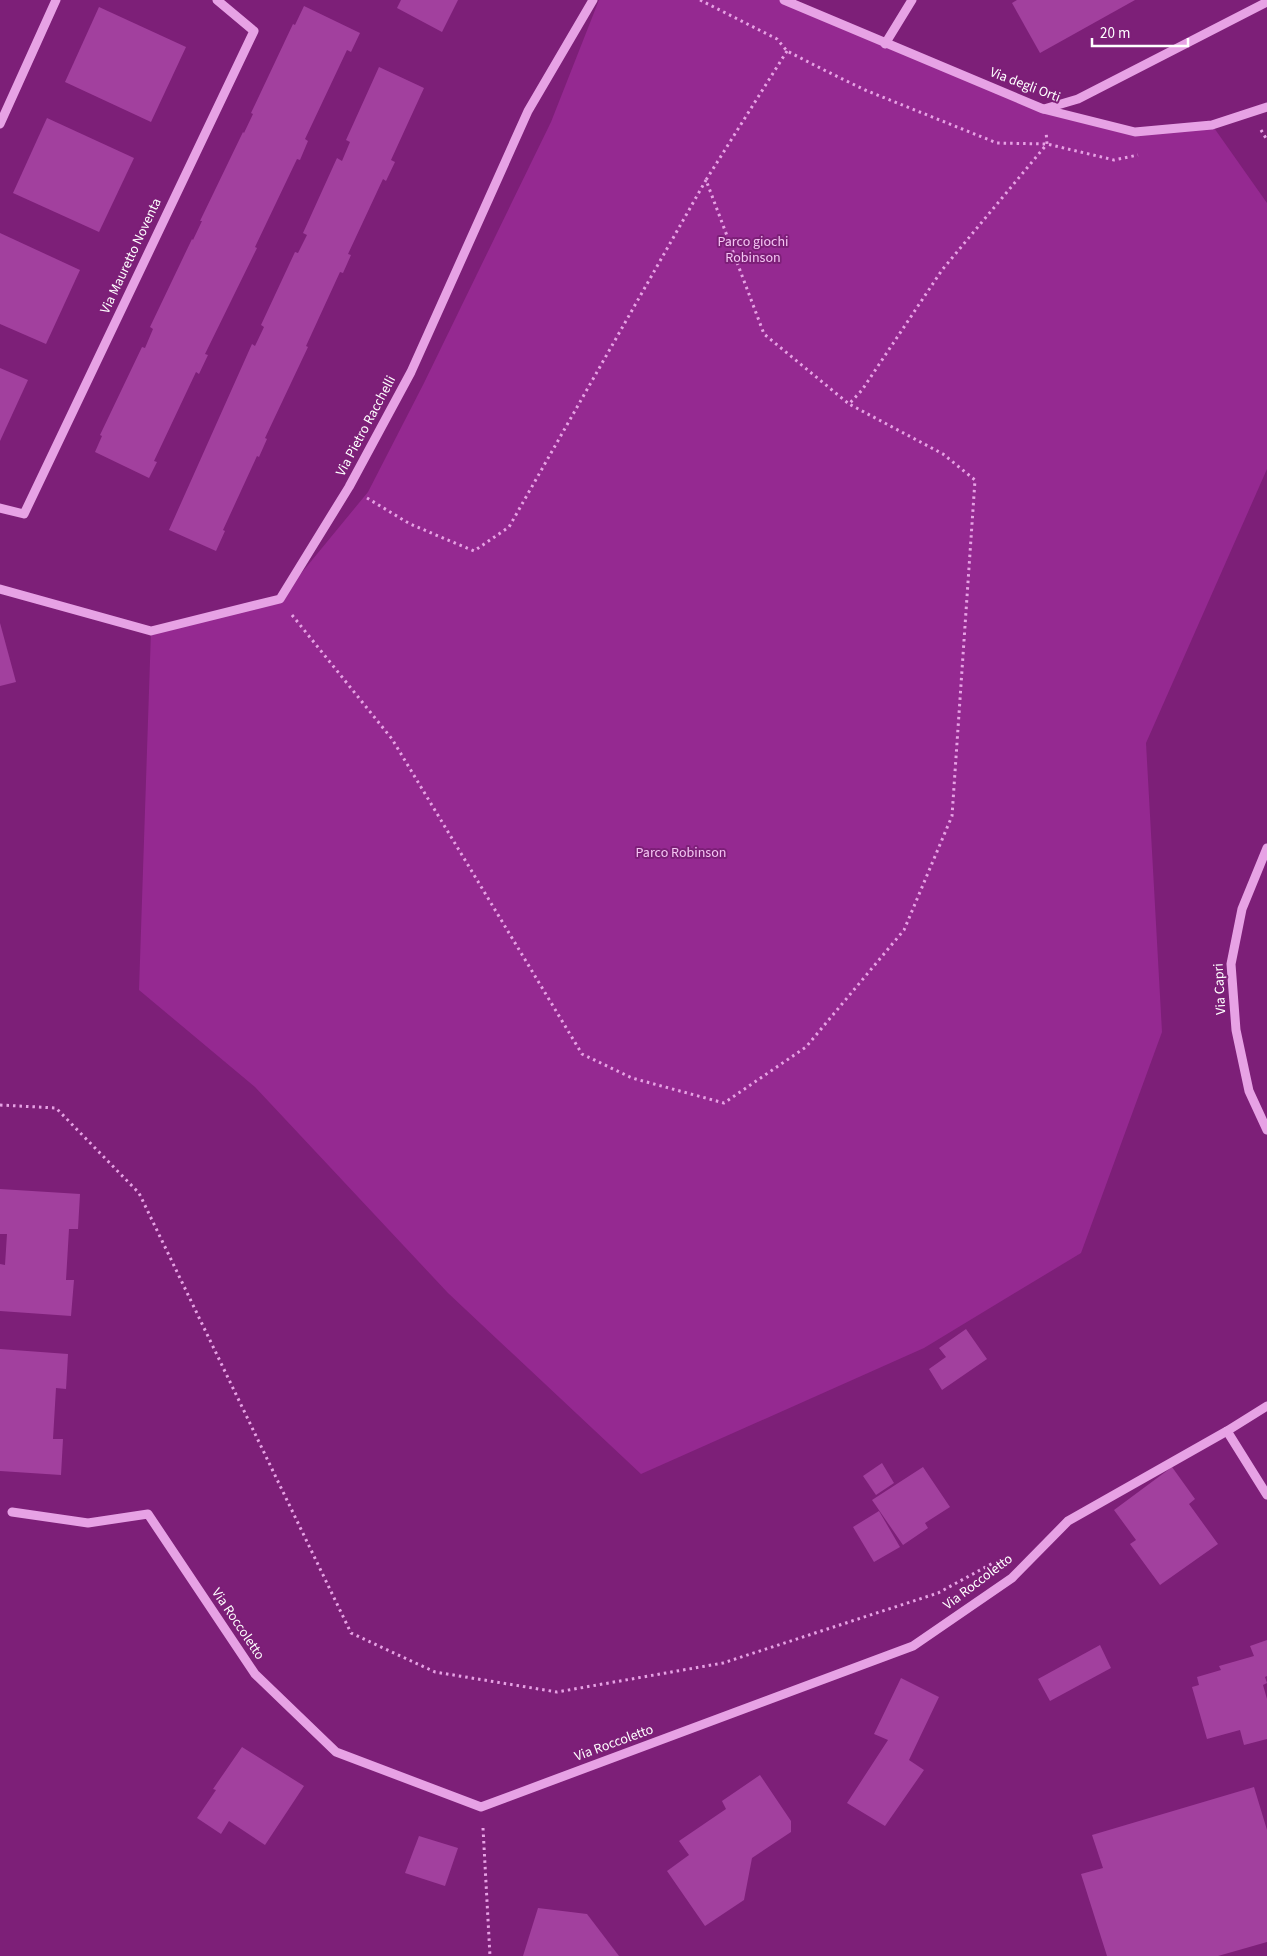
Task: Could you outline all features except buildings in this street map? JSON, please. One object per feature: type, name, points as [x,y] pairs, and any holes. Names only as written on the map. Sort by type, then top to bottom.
[{"type":"street","points":[[0,124],[56,0]]},
{"type":"street","name":"Via Mauretto Noventa","points":[[0,508],[24,514],[254,31],[217,0]]},
{"type":"street","name":"Via Pietro Racchelli","points":[[280,598],[349,487],[411,372],[528,111],[593,0]]},
{"type":"street","name":"Via degli Orti","points":[[784,0],[1043,109],[1135,132],[1212,125],[1267,107]]},
{"type":"street","points":[[885,44],[912,0]]},
{"type":"street","points":[[1043,109],[1078,99],[1267,2]]},
{"type":"street","points":[[0,589],[151,631],[280,598]]},
{"type":"street","name":"Via Capri","points":[[1267,848],[1242,909],[1231,964],[1236,1030],[1249,1091],[1267,1130]]},
{"type":"street","name":"Via Roccoletto","points":[[12,1512],[88,1523],[148,1514],[255,1674],[336,1752],[481,1807],[913,1646],[1012,1578],[1068,1521],[1227,1431],[1267,1406]]},
{"type":"street","points":[[1227,1431],[1267,1495]]},
{"type":"path","points":[[700,0],[777,39],[787,51],[865,90],[997,143],[1047,144],[1114,160],[1142,154]]},
{"type":"path","points":[[349,487],[410,524],[474,551],[509,527],[706,180],[787,51]]},
{"type":"path","points":[[1252,132],[1267,128]]},
{"type":"path","points":[[1261,130],[1267,140]]},
{"type":"path","points":[[849,404],[862,390],[942,270],[1047,144]]},
{"type":"path","points":[[280,598],[392,739],[582,1054],[632,1078],[724,1103],[806,1047],[904,930],[952,816],[975,480],[943,454],[849,404],[764,334],[706,180]]},
{"type":"path","points":[[0,1105],[56,1108],[139,1193],[350,1634],[435,1672],[557,1692],[723,1663],[938,1593],[999,1560]]},
{"type":"path","points":[[481,1807],[490,1956]]},
{"type":"green space","name":"Parco Robinson","points":[[599,0],[787,0],[1043,109],[1135,132],[1212,125],[1267,203],[1267,469],[1146,743],[1162,1032],[1081,1253],[924,1348],[641,1474],[448,1293],[255,1087],[139,990],[151,631],[280,599],[368,492],[424,383],[551,122]]},
{"type":"park label","name":"Parco giochi Robinson","points":[[753,250]]}]
